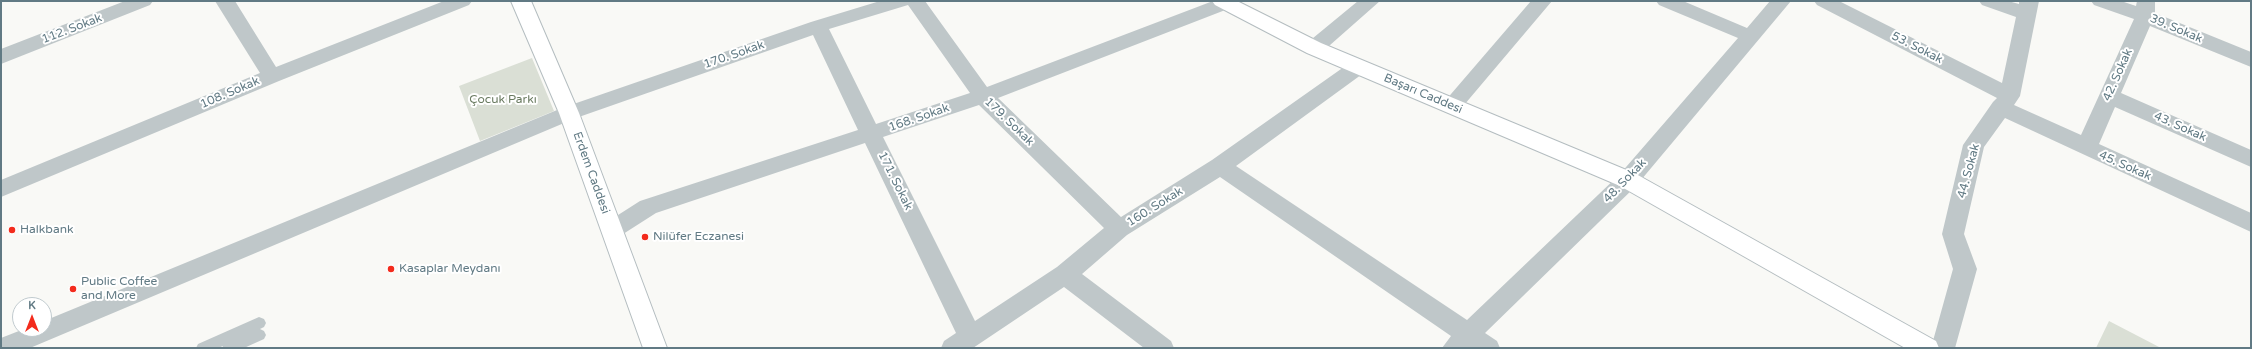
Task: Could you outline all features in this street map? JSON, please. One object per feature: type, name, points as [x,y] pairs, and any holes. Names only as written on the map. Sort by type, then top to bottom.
[{"type":"street","name":"112. Sokak","points":[[1,57],[143,1]]},
{"type":"street","points":[[225,1],[272,76]]},
{"type":"street","name":"108. Sokak","points":[[1,189],[272,76],[462,1]]},
{"type":"street","name":"Erdem Caddesi","points":[[520,1],[569,113],[655,348]]},
{"type":"street","name":"170. Sokak","points":[[4,348],[569,113],[818,26],[901,1]]},
{"type":"street","name":"179. Sokak","points":[[915,1],[983,96],[1119,229]]},
{"type":"street","points":[[1314,48],[1370,1]]},
{"type":"street","points":[[1452,106],[1542,1]]},
{"type":"street","points":[[1666,1],[1750,36]]},
{"type":"street","name":"48. Sokak","points":[[1461,341],[1628,180],[1781,1]]},
{"type":"street","name":"53. Sokak","points":[[1824,1],[2005,102]]},
{"type":"street","points":[[1989,1],[2028,8]]},
{"type":"street","name":"39. Sokak","points":[[2101,1],[2145,8],[2251,60]]},
{"type":"street","name":"168. Sokak","points":[[612,230],[648,207],[873,134],[983,96],[1224,2]]},
{"type":"street","name":"Başarı Caddesi","points":[[1224,2],[1314,48],[1628,180],[1927,348]]},
{"type":"street","name":"44. Sokak","points":[[1943,348],[1965,269],[1953,234],[1974,145],[2005,102],[2028,8]]},
{"type":"street","name":"42. Sokak","points":[[2086,148],[2145,8]]},
{"type":"street","name":"171. Sokak","points":[[818,26],[873,134],[961,342]]},
{"type":"street","name":"160. Sokak","points":[[961,342],[1065,274],[1119,229],[1220,166],[1358,67]]},
{"type":"street","name":"43. Sokak","points":[[2108,95],[2251,159]]},
{"type":"street","name":"45. Sokak","points":[[2005,102],[2086,148],[2251,223]]},
{"type":"street","points":[[1220,166],[1461,341],[1488,348]]},
{"type":"street","points":[[1065,274],[1162,348]]},
{"type":"lane","points":[[203,348],[259,329],[229,348]]},
{"type":"green space","name":"Çocuk Parkı","points":[[532,58],[554,111],[480,141],[459,86]]},
{"type":"green space","points":[[2109,321],[2161,348],[2096,348]]},
{"type":"place","name":"Halkbank","points":[[12,230]]},
{"type":"place","name":"Nilüfer Eczanesi","points":[[645,237]]},
{"type":"place","name":"Kasaplar Meydanı","points":[[391,269]]},
{"type":"place","name":"Public Coffee and More","points":[[73,289]]}]
